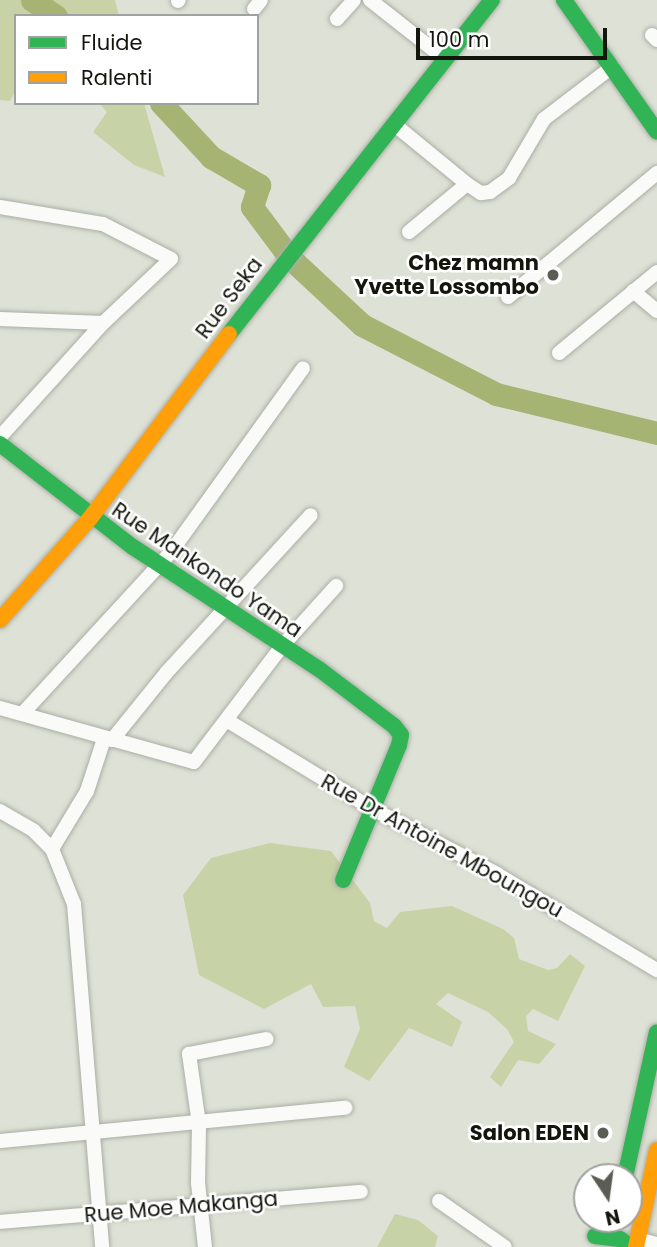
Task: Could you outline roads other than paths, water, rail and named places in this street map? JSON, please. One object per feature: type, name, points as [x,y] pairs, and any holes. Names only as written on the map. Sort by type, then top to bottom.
[{"type":"street","points":[[337,19],[354,0]]},
{"type":"street","points":[[370,0],[445,59]]},
{"type":"street","name":"Rue Seka","points":[[2,615],[91,517],[296,244],[492,0]]},
{"type":"street","points":[[564,0],[657,132]]},
{"type":"street","points":[[394,125],[481,193],[500,188],[544,119],[612,67]]},
{"type":"street","points":[[508,297],[657,173]]},
{"type":"street","points":[[409,232],[467,184]]},
{"type":"street","points":[[0,207],[103,224],[171,259],[103,323],[0,437]]},
{"type":"street","points":[[559,353],[657,272]]},
{"type":"street","points":[[633,291],[657,311]]},
{"type":"street","points":[[0,319],[103,323]]},
{"type":"street","points":[[23,713],[159,565],[228,478],[303,368]]},
{"type":"street","name":"Rue Mankondo Yama","points":[[0,444],[91,517],[282,646],[394,726],[401,735],[399,745],[370,808]]},
{"type":"street","points":[[52,849],[87,791],[108,740],[311,515]]},
{"type":"street","points":[[0,708],[194,762],[282,646],[336,586]]},
{"type":"street","name":"Rue Dr Antoine Mboungou","points":[[228,720],[370,808],[497,874],[657,970]]},
{"type":"street","points":[[343,880],[370,808]]},
{"type":"street","points":[[0,811],[34,831],[52,849],[74,904],[76,958],[102,1247]]},
{"type":"street","points":[[628,1163],[657,1032]]},
{"type":"street","points":[[205,1247],[199,1124],[189,1054],[267,1039]]},
{"type":"street","points":[[0,1141],[345,1108]]},
{"type":"street","points":[[635,1244],[657,1150]]},
{"type":"street","name":"Rue Moe Makanga","points":[[0,1222],[361,1192]]},
{"type":"street","points":[[439,1201],[505,1247]]},
{"type":"street","points":[[592,1241],[620,1238],[635,1244],[657,1244]]},
{"type":"waterway","points":[[32,0],[53,14]]},
{"type":"waterway","points":[[163,105],[211,157],[259,185],[252,207],[290,258],[362,325],[496,394],[657,433]]},
{"type":"place","name":"Chez mamn Yvette Lossombo","points":[[553,275]]},
{"type":"place","name":"Salon EDEN","points":[[603,1133]]}]
